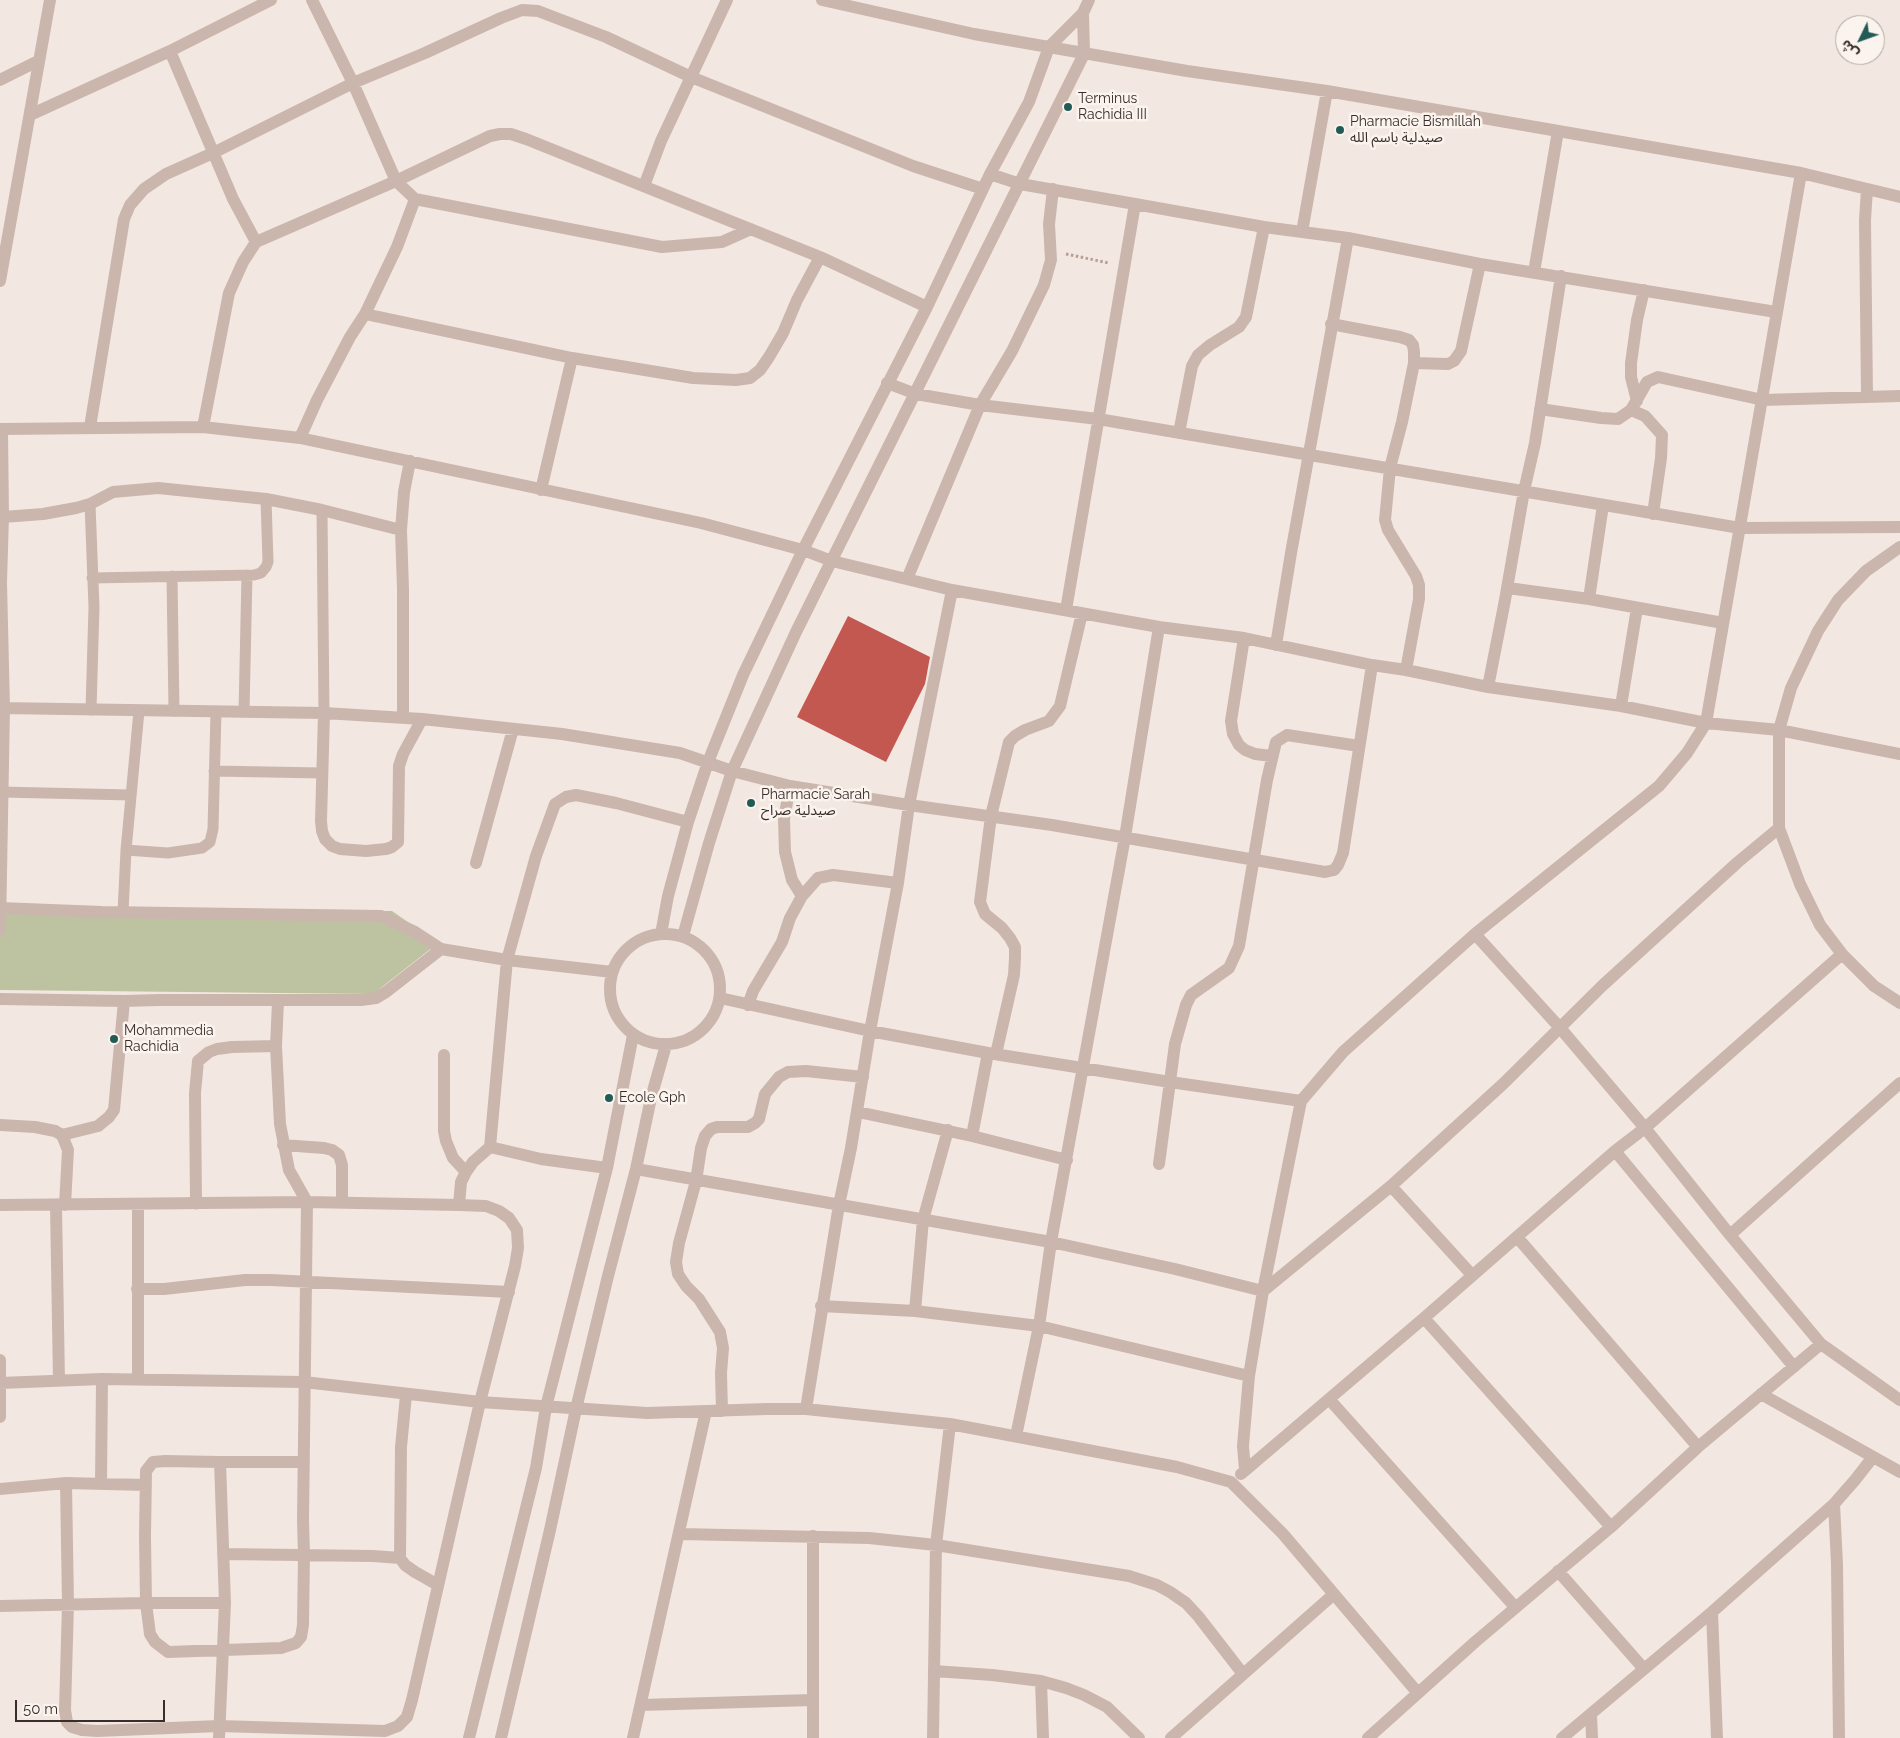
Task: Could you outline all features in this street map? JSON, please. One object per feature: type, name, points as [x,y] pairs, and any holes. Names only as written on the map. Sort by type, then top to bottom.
[{"type":"street","points":[[0,282],[50,0]]},
{"type":"street","points":[[30,115],[170,51],[271,0]]},
{"type":"street","points":[[312,0],[353,83],[396,180],[415,199],[662,247],[722,242],[751,229]]},
{"type":"street","points":[[644,186],[661,141],[727,0]]},
{"type":"street","points":[[822,0],[974,34],[1084,54],[1327,91],[1801,173],[1900,197]]},
{"type":"street","points":[[661,934],[668,896],[688,822],[708,762],[743,675],[803,550],[927,307],[990,174],[1029,102],[1050,47],[1083,13],[1089,0]]},
{"type":"street","points":[[90,427],[124,219],[130,206],[144,189],[166,174],[213,153],[353,83],[522,10],[538,11],[606,37],[691,77],[913,166],[983,189]]},
{"type":"street","points":[[683,936],[732,770],[796,632],[1084,54],[1083,13]]},
{"type":"street","points":[[170,51],[233,199],[256,242]]},
{"type":"street","points":[[0,80],[38,61]]},
{"type":"street","points":[[1302,232],[1327,91]]},
{"type":"street","points":[[1534,272],[1558,131]]},
{"type":"street","points":[[203,427],[229,292],[243,262],[256,242],[490,136],[500,134],[511,134],[751,229],[820,257],[927,307]]},
{"type":"street","points":[[1245,1470],[1243,1446],[1249,1376],[1263,1291],[1301,1101],[1343,1052],[1475,934],[1659,786],[1687,753],[1706,723],[1801,173]]},
{"type":"street","points":[[990,174],[1020,184],[1264,226],[1348,238],[1480,264],[1776,312]]},
{"type":"street","points":[[907,579],[980,405],[1012,351],[1044,285],[1051,260],[1050,224],[1053,189]]},
{"type":"street","points":[[1867,189],[1865,220],[1867,396]]},
{"type":"street","points":[[300,438],[317,400],[350,337],[365,314],[397,247],[415,199]]},
{"type":"street","points":[[1066,610],[1135,204]]},
{"type":"street","points":[[1179,433],[1192,366],[1198,356],[1210,345],[1239,327],[1246,317],[1264,226]]},
{"type":"street","points":[[1276,645],[1331,324],[1348,238]]},
{"type":"street","points":[[365,314],[572,358],[693,378],[715,380],[750,378],[760,370],[783,333],[797,300],[820,257]]},
{"type":"street","points":[[1414,363],[1448,364],[1454,361],[1461,350],[1480,264]]},
{"type":"street","points":[[1488,687],[1508,588],[1524,491],[1535,443],[1561,276]]},
{"type":"street","points":[[1644,290],[1637,320],[1630,377],[1634,405],[1655,425],[1662,436],[1661,458],[1653,514]]},
{"type":"street","points":[[1331,324],[1409,340],[1413,345],[1414,363],[1390,468],[1385,520],[1388,530],[1416,576],[1419,585],[1406,670]]},
{"type":"street","points":[[541,490],[572,358]]},
{"type":"street","points":[[1540,409],[1618,419],[1634,405],[1646,382],[1658,377],[1762,400],[1900,396]]},
{"type":"street","points":[[887,383],[916,394],[980,405],[1098,419],[1740,528],[1900,527]]},
{"type":"street","points":[[0,930],[1,582],[3,517],[1,429],[203,427],[300,438],[701,523],[803,550],[832,561],[952,590],[1158,628],[1244,638],[1488,687],[1621,706],[1706,723],[1779,730],[1900,754]]},
{"type":"street","points":[[402,717],[403,589],[401,530],[404,492],[410,461]]},
{"type":"street","points":[[3,517],[43,514],[90,504],[113,492],[158,488],[266,499],[322,510],[401,530]]},
{"type":"street","points":[[1589,599],[1603,505]]},
{"type":"street","points":[[1900,547],[1866,571],[1838,600],[1806,654],[1791,688],[1779,730],[1778,828],[1800,884],[1820,925],[1842,954],[1874,986],[1900,1003]]},
{"type":"street","points":[[1508,588],[1589,599],[1723,623]]},
{"type":"street","points":[[806,1409],[839,1205],[858,1112],[870,1031],[898,883],[910,805],[952,590]]},
{"type":"street","points":[[1621,706],[1637,608]]},
{"type":"street","points":[[972,1136],[992,1053],[1014,975],[1015,947],[1002,928],[985,914],[980,902],[991,816],[1009,742],[1025,730],[1049,721],[1060,706],[1082,613]]},
{"type":"street","points":[[1016,1436],[1039,1326],[1051,1242],[1125,837],[1158,628]]},
{"type":"street","points":[[1244,638],[1231,721],[1233,734],[1239,746],[1245,750],[1255,754],[1272,756]]},
{"type":"street","points":[[2,708],[324,713],[402,717],[562,734],[680,753],[790,786],[1125,837],[1325,872],[1334,870],[1343,854],[1372,665]]},
{"type":"street","points":[[324,713],[321,821],[325,839],[332,846],[340,849],[376,851],[392,847],[398,842],[400,766],[403,754],[422,719]]},
{"type":"street","points":[[476,863],[513,730]]},
{"type":"street","points":[[1159,1164],[1175,1044],[1186,1005],[1191,994],[1228,968],[1239,946],[1276,742],[1287,735],[1359,746]]},
{"type":"street","points":[[790,786],[784,819],[784,852],[792,880],[802,896]]},
{"type":"street","points":[[459,1205],[461,1182],[466,1172],[473,1162],[490,1147],[507,960],[536,856],[555,804],[566,797],[576,795],[616,803],[688,822]]},
{"type":"street","points":[[1263,1291],[1390,1186],[1503,1084],[1638,954],[1778,828]]},
{"type":"street","points":[[748,1005],[753,991],[782,942],[790,918],[802,896],[818,878],[833,875],[898,883]]},
{"type":"street","points":[[0,908],[381,916],[416,932],[442,949],[507,960],[612,972]]},
{"type":"street","points":[[661,934],[683,936],[697,943],[708,954],[721,983],[720,998],[716,1013],[707,1026],[696,1036],[682,1043],[655,1044],[633,1035],[621,1023],[612,1007],[609,990],[612,972],[619,958],[630,946],[645,937],[661,934]]},
{"type":"street","points":[[1475,934],[1561,1029],[1645,1128],[1730,1235],[1821,1344],[1900,1400]]},
{"type":"street","points":[[0,999],[124,1002],[159,1000],[361,1000],[376,998],[395,986],[442,949]]},
{"type":"street","points":[[1231,1482],[1424,1318],[1615,1151],[1645,1128],[1842,954]]},
{"type":"street","points":[[720,998],[870,1031],[992,1053],[1084,1069],[1301,1101]]},
{"type":"street","points":[[278,1001],[276,1046],[280,1124],[289,1170],[307,1202],[304,1555],[303,1625],[301,1637],[296,1643],[281,1648],[179,1652],[163,1650],[150,1634],[146,1603],[146,1471],[153,1462],[165,1461],[304,1462]]},
{"type":"street","points":[[62,1135],[98,1126],[114,1110],[124,1002]]},
{"type":"street","points":[[469,1738],[536,1468],[546,1407],[607,1168],[633,1035]]},
{"type":"street","points":[[502,1738],[576,1409],[636,1169],[651,1098],[666,1045]]},
{"type":"street","points":[[196,1204],[195,1093],[198,1061],[209,1052],[232,1047],[276,1046]]},
{"type":"street","points":[[444,1055],[444,1131],[453,1158],[466,1172]]},
{"type":"street","points":[[722,1411],[721,1373],[723,1348],[720,1332],[699,1299],[686,1286],[678,1274],[676,1262],[705,1136],[717,1127],[748,1127],[754,1123],[759,1119],[765,1094],[779,1077],[788,1072],[806,1070],[863,1077]]},
{"type":"street","points":[[1730,1235],[1900,1083]]},
{"type":"street","points":[[858,1112],[948,1130],[1067,1160]]},
{"type":"street","points":[[0,1125],[35,1127],[55,1131],[62,1135],[68,1150],[61,1205],[59,1381]]},
{"type":"street","points":[[915,1311],[923,1220],[948,1130]]},
{"type":"street","points":[[284,1145],[324,1148],[332,1150],[339,1155],[342,1165],[342,1202]]},
{"type":"street","points":[[490,1147],[541,1158],[607,1168]]},
{"type":"street","points":[[1615,1151],[1794,1367]]},
{"type":"street","points":[[636,1169],[1051,1242],[1175,1269],[1263,1291]]},
{"type":"street","points":[[1390,1186],[1472,1275]]},
{"type":"street","points":[[0,1205],[342,1202],[486,1206],[499,1211],[515,1225],[518,1248],[509,1292],[480,1402],[412,1700],[407,1717],[398,1726],[385,1731],[219,1732],[97,1731],[72,1727],[67,1722],[65,1710],[68,1604],[66,1483]]},
{"type":"street","points":[[138,1204],[138,1379]]},
{"type":"street","points":[[1517,1237],[1698,1447]]},
{"type":"street","points":[[137,1289],[164,1289],[245,1280],[509,1292]]},
{"type":"street","points":[[822,1306],[915,1311],[1039,1326],[1249,1376]]},
{"type":"street","points":[[1424,1318],[1611,1527]]},
{"type":"street","points":[[1368,1738],[1417,1692],[1611,1527],[1698,1447],[1821,1344]]},
{"type":"street","points":[[0,1360],[0,1417]]},
{"type":"street","points":[[101,1484],[102,1379]]},
{"type":"street","points":[[1,1383],[102,1379],[304,1382],[480,1402],[647,1413],[806,1409],[950,1424],[1177,1467],[1231,1482],[1283,1534],[1417,1692]]},
{"type":"street","points":[[1761,1394],[1900,1472]]},
{"type":"street","points":[[406,1395],[401,1448],[400,1558],[405,1565],[438,1585]]},
{"type":"street","points":[[1329,1399],[1516,1607]]},
{"type":"street","points":[[634,1738],[706,1412]]},
{"type":"street","points":[[933,1738],[936,1545],[950,1424]]},
{"type":"street","points":[[1562,1738],[1712,1612],[1834,1504],[1873,1457]]},
{"type":"street","points":[[219,1732],[225,1603],[220,1462]]},
{"type":"street","points":[[0,1489],[66,1483],[146,1485]]},
{"type":"street","points":[[1834,1504],[1837,1573],[1839,1738]]},
{"type":"street","points":[[679,1534],[868,1538],[936,1545],[1129,1576],[1170,1592],[1198,1616],[1243,1674]]},
{"type":"street","points":[[813,1536],[813,1738]]},
{"type":"street","points":[[223,1554],[400,1558]]},
{"type":"street","points":[[1558,1571],[1644,1669]]},
{"type":"street","points":[[1171,1738],[1334,1594]]},
{"type":"street","points":[[0,1606],[225,1603]]},
{"type":"street","points":[[1712,1612],[1717,1738]]},
{"type":"street","points":[[934,1671],[1041,1681],[1084,1695],[1108,1707],[1139,1738]]},
{"type":"street","points":[[1041,1681],[1043,1738]]},
{"type":"street","points":[[641,1705],[812,1700]]},
{"type":"street","points":[[1591,1714],[1592,1738]]},
{"type":"lane","points":[[92,578],[247,574],[260,572],[266,568],[268,562],[266,499]]},
{"type":"lane","points":[[90,504],[94,607],[91,710]]},
{"type":"lane","points":[[322,510],[324,713]]},
{"type":"lane","points":[[244,712],[247,574]]},
{"type":"lane","points":[[172,576],[174,711]]},
{"type":"lane","points":[[123,912],[126,850],[139,710]]},
{"type":"lane","points":[[126,850],[168,853],[207,846],[213,836],[216,712]]},
{"type":"lane","points":[[214,771],[322,772]]},
{"type":"lane","points":[[1,798],[131,795]]},
{"type":"path","points":[[1051,251],[1124,266]]},
{"type":"green space","points":[[0,911],[392,911],[438,943],[373,994],[0,990]]},
{"type":"building","points":[[848,616],[930,657],[925,684],[886,762],[797,717]]},
{"type":"place","name":"Terminus Rachidia III","points":[[1068,107]]},
{"type":"place","name":"Pharmacie Bismillah صيدلية باسم الله","points":[[1340,130]]},
{"type":"place","name":"Pharmacie Sarah صيدلية صراح","points":[[751,803]]},
{"type":"place","name":"Mohammedia Rachidia","points":[[114,1039]]},
{"type":"place","name":"Ecole Gph","points":[[609,1098]]}]
